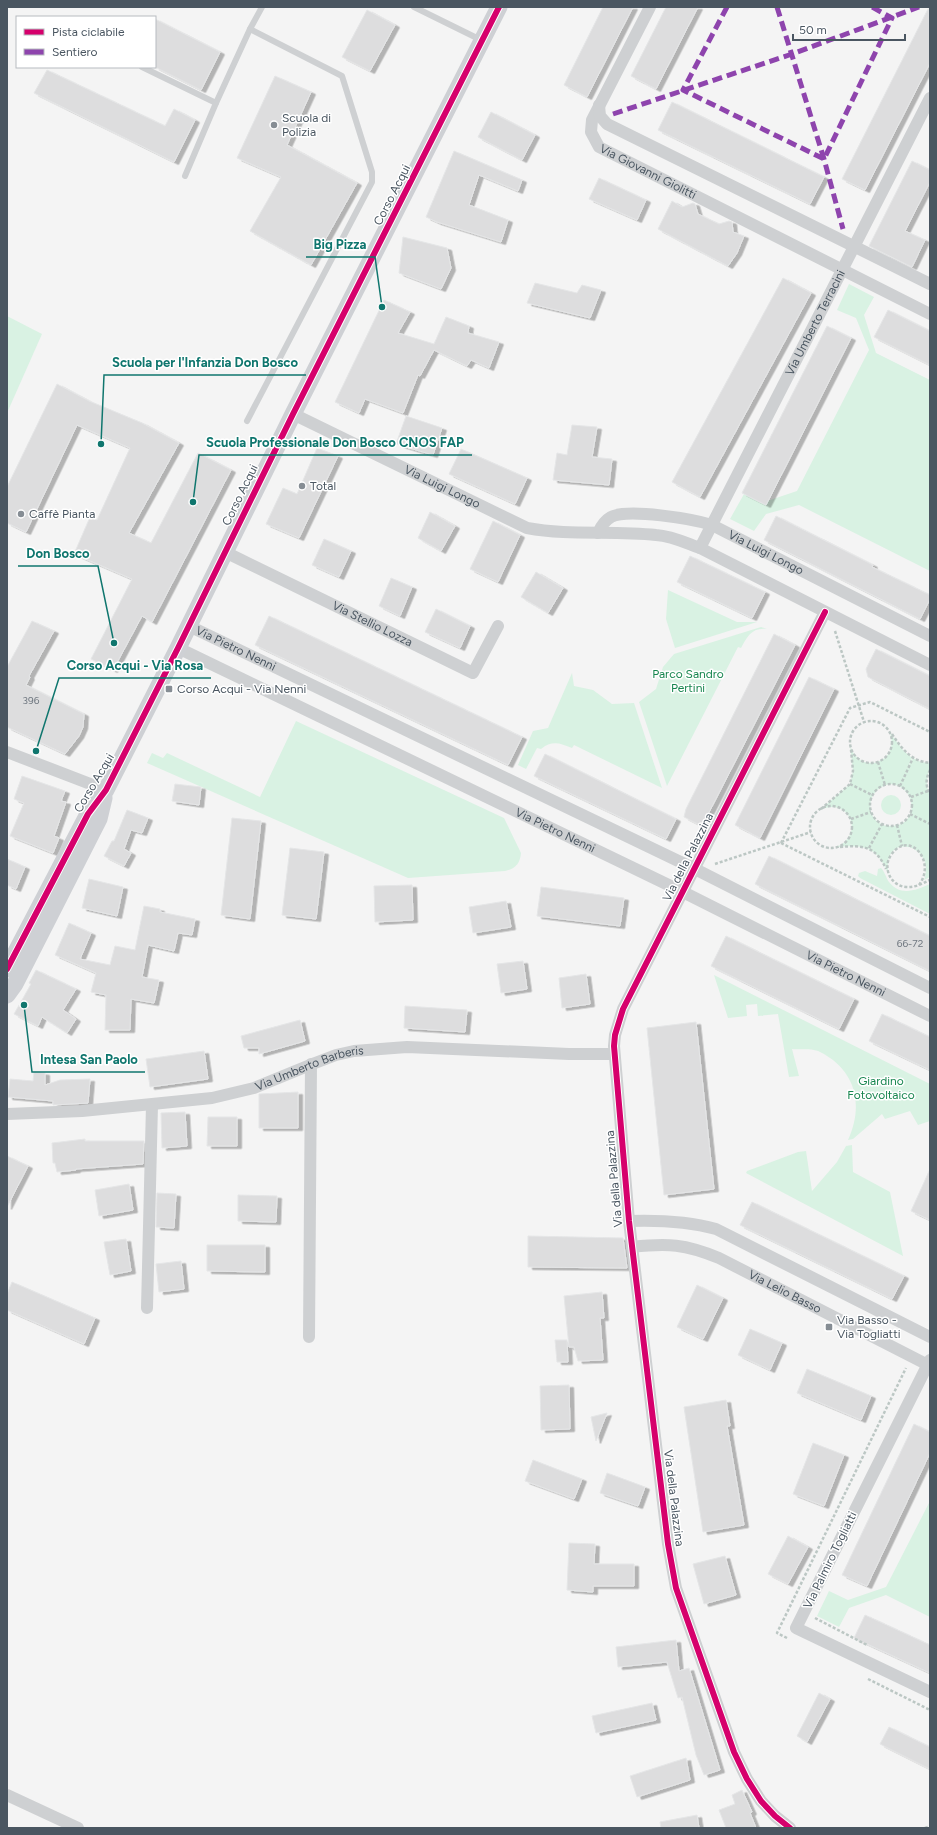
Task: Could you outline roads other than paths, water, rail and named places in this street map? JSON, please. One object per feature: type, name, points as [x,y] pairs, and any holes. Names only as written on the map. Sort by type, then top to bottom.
[{"type":"street","name":"Corso Acqui","points":[[7,969],[88,814],[106,790],[189,626],[293,414],[500,7]]},
{"type":"street","points":[[599,105],[650,7]]},
{"type":"street","name":"Via Umberto Terracini","points":[[700,548],[930,98]]},
{"type":"street","name":"Via Giovanni Giolitti","points":[[599,105],[600,116],[607,124],[930,284]]},
{"type":"street","name":"Via Giovanni Giolitti","points":[[599,105],[592,120],[591,132],[596,145],[602,149],[930,314]]},
{"type":"street","name":"Via Luigi Longo","points":[[293,414],[527,528],[553,532],[656,535],[676,539],[700,548],[930,666]]},
{"type":"street","name":"Via Luigi Longo","points":[[598,533],[601,524],[612,516],[628,514],[652,515],[699,521],[712,525],[930,636]]},
{"type":"street","name":"Via Stellio Lozza","points":[[224,552],[473,673],[498,626]]},
{"type":"street","name":"Via della Palazzina","points":[[790,1828],[767,1808],[747,1779],[734,1752],[676,1588],[668,1544],[632,1247],[614,1054],[615,1035],[623,1009],[825,612]]},
{"type":"street","name":"Via Pietro Nenni","points":[[189,626],[695,868],[930,988]]},
{"type":"street","name":"Via Pietro Nenni","points":[[178,648],[683,892],[930,1016]]},
{"type":"street","points":[[7,752],[106,790],[99,819],[18,977],[7,995]]},
{"type":"street","name":"Via Umberto Barberis","points":[[7,1114],[82,1111],[152,1105],[189,1101],[237,1093],[254,1088],[336,1054],[354,1051],[407,1047],[569,1054],[614,1054]]},
{"type":"street","points":[[309,1337],[311,1064]]},
{"type":"street","points":[[147,1308],[152,1105]]},
{"type":"street","points":[[629,1221],[666,1220],[702,1225],[716,1229],[930,1337]]},
{"type":"street","name":"Via Lelio Basso","points":[[632,1247],[671,1244],[700,1250],[719,1258],[929,1363]]},
{"type":"street","name":"Via Palmiro Togliatti","points":[[929,1363],[796,1628],[930,1692]]},
{"type":"street","points":[[7,1796],[78,1828]]},
{"type":"lane","points":[[185,176],[216,103],[250,29],[262,7]]},
{"type":"lane","points":[[414,7],[483,40]]},
{"type":"lane","points":[[247,421],[372,182],[372,172],[342,76],[250,29]]},
{"type":"lane","points":[[144,68],[216,103]]},
{"type":"place","name":"Scuola di Polizia","points":[[274,125]]},
{"type":"place","name":"Big Pizza","points":[[382,307]]},
{"type":"place","name":"Scuola per l'Infanzia Don Bosco","points":[[101,444]]},
{"type":"place","name":"Total","points":[[302,486]]},
{"type":"place","name":"Scuola Professionale Don Bosco CNOS FAP","points":[[193,502]]},
{"type":"place","name":"Caffè Pianta","points":[[21,514]]},
{"type":"place","name":"Don Bosco","points":[[114,643]]},
{"type":"place","name":"Corso Acqui - Via Nenni","points":[[169,689]]},
{"type":"place","name":"Corso Acqui - Via Rosa","points":[[36,751]]},
{"type":"place","name":"Intesa San Paolo","points":[[24,1005]]},
{"type":"place","name":"Via Basso - Via Togliatti","points":[[829,1327]]},
{"type":"park label","name":"Parco Sandro Pertini","points":[[688,681]]},
{"type":"park label","name":"Giardino Fotovoltaico","points":[[881,1088]]}]
